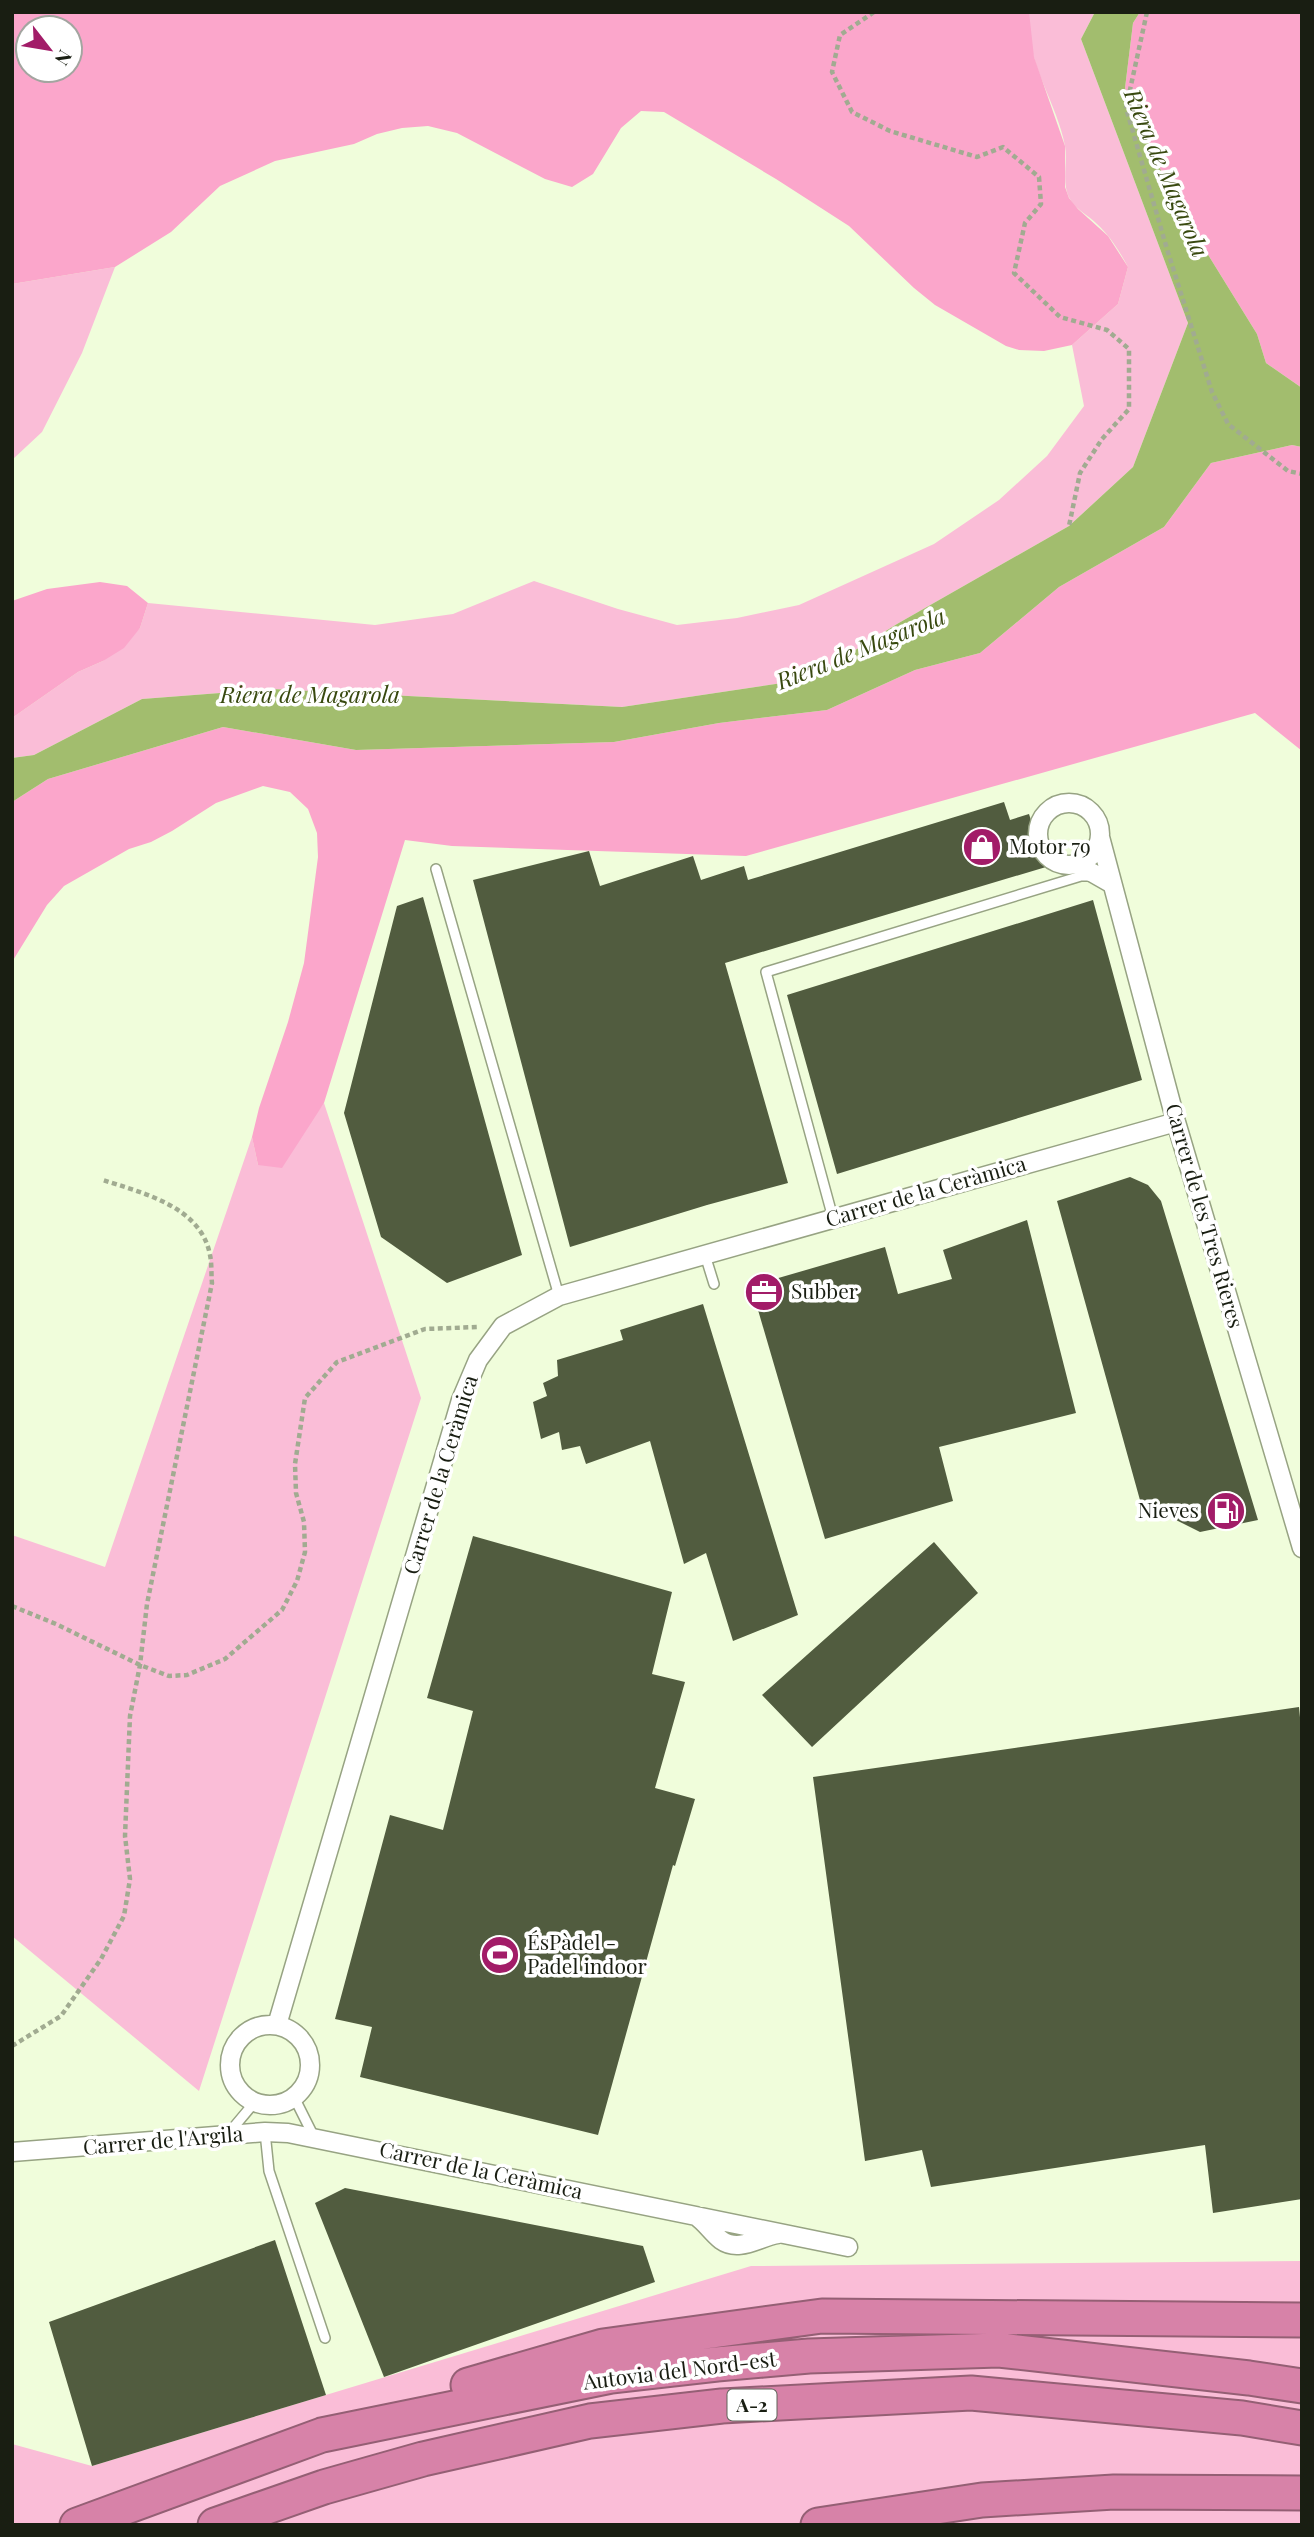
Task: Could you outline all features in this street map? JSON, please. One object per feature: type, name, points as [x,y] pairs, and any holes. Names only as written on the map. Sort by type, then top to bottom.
[{"type":"highway","points":[[322,2435],[362,2416],[603,2346],[822,2316],[1302,2320]]},
{"type":"highway","name":"Autovia del Nord-est","points":[[77,2525],[322,2435],[611,2376],[809,2356],[999,2350],[1302,2386]]},
{"type":"highway","name":"Autovia del Nord-est","points":[[215,2525],[324,2487],[423,2459],[590,2421],[722,2406],[971,2393],[1242,2418],[1302,2428]]},
{"type":"highway","points":[[818,2525],[995,2500],[1114,2492],[1302,2493]]},
{"type":"street","name":"Carrer de les Tres Rieres","points":[[1105,880],[1077,864],[1056,862],[1042,847],[1039,827],[1043,817],[1059,804],[1080,804],[1096,817],[1105,880],[1302,1548]]},
{"type":"street","points":[[1077,864],[1093,854],[1100,837]]},
{"type":"street","name":"Carrer de la Ceràmica","points":[[277,2025],[461,1400],[478,1360],[503,1326],[559,1296],[1176,1122]]},
{"type":"street","points":[[277,2025],[300,2038],[307,2049],[309,2075],[294,2097],[275,2105],[254,2103],[243,2096],[230,2073],[233,2048],[240,2037],[251,2029],[277,2025]]},
{"type":"street","name":"Carrer de l'Argila","points":[[12,2152],[265,2132],[314,2137]]},
{"type":"street","name":"Carrer de la Ceràmica","points":[[314,2137],[848,2247]]},
{"type":"lane","points":[[436,869],[559,1296]]},
{"type":"lane","points":[[833,1219],[766,972],[1081,876],[1105,880]]},
{"type":"lane","points":[[705,1255],[714,1284]]},
{"type":"lane","points":[[294,2097],[314,2137]]},
{"type":"lane","points":[[227,2136],[254,2103]]},
{"type":"lane","points":[[265,2132],[269,2172],[325,2338]]},
{"type":"path","points":[[874,12],[840,35],[832,72],[852,112],[890,131],[977,157],[1003,147],[1039,177],[1041,204],[1025,223],[1014,273],[1060,317],[1107,330],[1129,349],[1129,409],[1102,439],[1080,473],[1069,526]]},
{"type":"path","points":[[1147,12],[1126,108],[1212,392],[1228,424],[1288,471],[1302,474]]},
{"type":"path","points":[[12,2046],[61,2016],[101,1959],[124,1916],[130,1879],[125,1836],[130,1716],[140,1665],[147,1604],[212,1283],[210,1253],[198,1229],[169,1203],[103,1180]]},
{"type":"path","points":[[12,1606],[169,1676],[187,1675],[225,1659],[282,1610],[298,1581],[305,1552],[304,1522],[296,1493],[295,1464],[305,1398],[337,1362],[425,1329],[503,1326]]},
{"type":"shaded area","points":[[12,12],[1029,12],[1034,57],[1065,146],[1065,187],[1069,198],[1108,236],[1128,267],[1118,304],[1072,345],[1044,351],[1019,350],[1006,346],[935,305],[849,226],[776,179],[664,112],[641,111],[621,128],[593,174],[572,187],[545,179],[457,133],[428,126],[402,128],[377,134],[354,144],[275,161],[220,186],[171,232],[115,267],[12,284]]},
{"type":"shaded area","points":[[1029,12],[1095,12],[1081,39],[1188,323],[1133,467],[1069,526],[897,624],[809,679],[622,707],[272,689],[142,699],[34,755],[12,758],[12,718],[78,672],[103,661],[140,628],[148,603],[375,625],[453,614],[534,581],[677,625],[737,618],[799,605],[934,544],[999,500],[1047,456],[1084,406],[1072,345],[1118,304],[1128,267],[1106,234],[1075,206],[1067,193],[1065,146],[1031,46]]},
{"type":"shaded area","points":[[1140,12],[1302,12],[1302,388],[1266,363],[1257,334],[1173,198],[1125,88],[1133,23]]},
{"type":"shaded area","points":[[115,267],[82,353],[42,432],[12,460],[12,284]]},
{"type":"shaded area","points":[[1292,445],[1302,447],[1302,751],[1255,713],[746,856],[452,846],[405,840],[324,1103],[282,1168],[258,1165],[252,1137],[304,963],[318,857],[317,833],[308,809],[290,792],[263,786],[216,803],[172,831],[129,849],[64,886],[47,905],[12,962],[12,802],[48,779],[223,727],[356,750],[614,742],[719,723],[827,710],[915,670],[980,653],[1059,587],[1164,527],[1211,463]]},
{"type":"shaded area","points":[[100,582],[127,586],[148,603],[140,628],[124,648],[78,672],[12,718],[12,601],[47,589]]},
{"type":"shaded area","points":[[324,1103],[421,1398],[199,2091],[12,1936],[12,1535],[105,1567],[252,1137],[258,1165],[310,1122]]},
{"type":"shaded area","points":[[1302,2261],[1302,2525],[12,2525],[12,2444],[92,2466],[751,2266]]},
{"type":"water","name":"Riera de Magarola","points":[[1095,12],[1140,12],[1133,23],[1125,88],[1173,198],[1257,334],[1266,363],[1302,388],[1302,447],[1292,445],[1211,463],[1164,527],[1059,587],[980,653],[915,670],[827,710],[719,723],[614,742],[356,750],[223,727],[48,779],[12,802],[12,758],[34,755],[142,699],[272,689],[622,707],[809,679],[897,624],[1069,526],[1133,467],[1188,323],[1081,39]]},
{"type":"building","points":[[1004,802],[1010,820],[1029,814],[1046,867],[725,963],[788,1183],[570,1247],[473,880],[589,851],[600,886],[693,856],[701,880],[744,866],[748,880]]},
{"type":"building","points":[[423,897],[522,1255],[447,1283],[381,1237],[344,1113],[397,906]]},
{"type":"building","points":[[1093,900],[1142,1080],[837,1174],[787,995]]},
{"type":"building","points":[[1130,1177],[1148,1185],[1161,1201],[1258,1520],[1200,1532],[1174,1519],[1169,1503],[1143,1511],[1057,1201]]},
{"type":"building","points":[[1027,1220],[1076,1413],[939,1447],[953,1501],[825,1539],[751,1286],[885,1247],[898,1294],[952,1279],[943,1250]]},
{"type":"building","points":[[703,1304],[798,1615],[733,1641],[706,1553],[684,1564],[650,1441],[586,1464],[580,1446],[562,1450],[559,1432],[541,1439],[533,1402],[547,1396],[543,1383],[558,1376],[557,1360],[623,1340],[620,1330]]},
{"type":"building","points":[[473,1536],[672,1592],[652,1674],[685,1682],[655,1788],[695,1799],[675,1866],[673,1865],[598,2135],[360,2077],[372,2027],[335,2019],[390,1815],[443,1830],[473,1711],[427,1698]]},
{"type":"building","points":[[934,1542],[978,1593],[812,1747],[762,1695]]},
{"type":"building","points":[[1299,1707],[1302,1738],[1302,2199],[1213,2213],[1205,2145],[931,2187],[922,2150],[865,2161],[813,1777]]},
{"type":"building","points":[[345,2188],[643,2246],[655,2282],[384,2377],[315,2203]]},
{"type":"building","points":[[275,2240],[326,2395],[92,2466],[49,2322]]},
{"type":"place","name":"Motor 79","points":[[982,847]]},
{"type":"place","name":"Subber","points":[[764,1292]]},
{"type":"place","name":"Nieves","points":[[1226,1511]]},
{"type":"place","name":"ÉsPàdel - Padel indoor","points":[[500,1955]]}]
